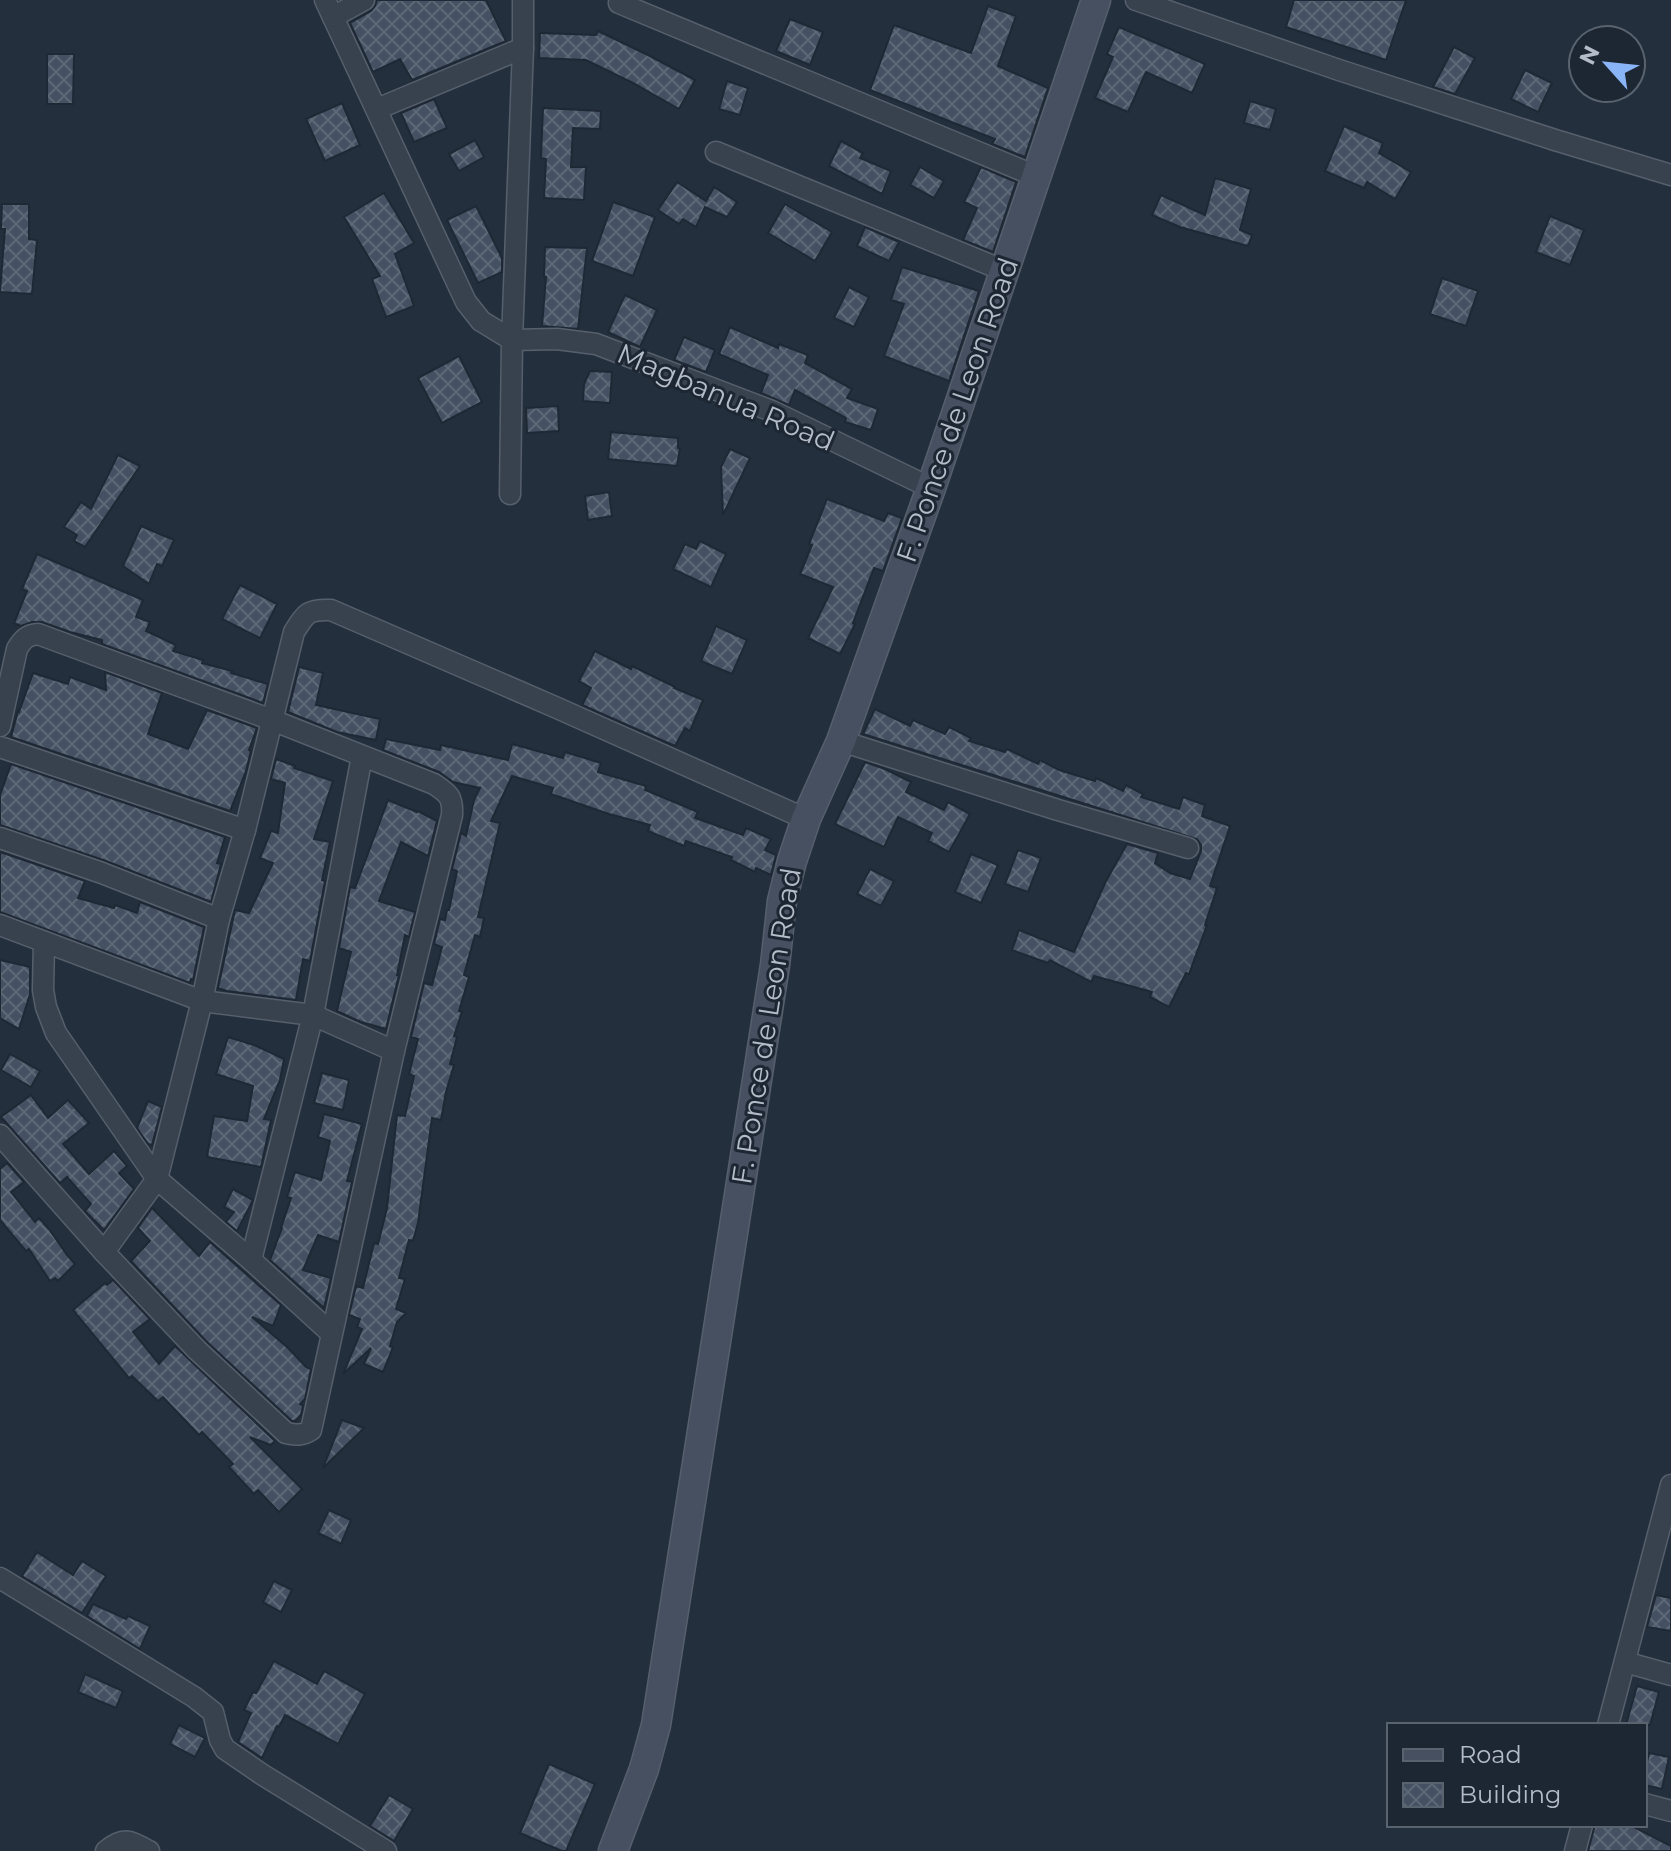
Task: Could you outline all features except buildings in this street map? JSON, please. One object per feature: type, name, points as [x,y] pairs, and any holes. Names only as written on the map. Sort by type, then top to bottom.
[{"type":"street","points":[[364,0],[329,8],[466,302],[481,321],[512,340]]},
{"type":"street","points":[[510,494],[523,0]]},
{"type":"street","name":"F. Ponce de Leon Road","points":[[613,1851],[644,1769],[656,1725],[768,1012],[782,901],[792,861],[806,819],[841,741],[931,488],[1096,0]]},
{"type":"street","points":[[1136,0],[1339,70],[1671,175]]},
{"type":"street","points":[[619,3],[1038,177]]},
{"type":"street","points":[[377,109],[523,48]]},
{"type":"street","points":[[716,152],[1005,271]]},
{"type":"street","name":"Magbanua Road","points":[[512,340],[557,339],[596,344],[772,411],[931,488]]},
{"type":"street","points":[[104,1252],[157,1179],[202,1001],[219,919],[245,830],[294,632],[304,615],[316,610],[331,610],[806,819]]},
{"type":"street","points":[[0,726],[17,649],[22,640],[38,634],[272,720],[434,784],[446,792],[452,801],[452,815],[394,1051],[311,1430],[297,1436],[286,1433],[197,1350],[0,1135]]},
{"type":"street","points":[[841,741],[1188,848]]},
{"type":"street","points":[[0,747],[245,830]]},
{"type":"street","points":[[251,1260],[313,1015],[362,756]]},
{"type":"street","points":[[0,838],[102,873],[219,919]]},
{"type":"street","points":[[0,925],[202,1001],[313,1015],[394,1051]]},
{"type":"street","points":[[44,942],[43,990],[56,1033],[157,1179],[331,1333]]},
{"type":"street","points":[[1609,1723],[1666,1525],[1671,1485]]},
{"type":"street","points":[[0,1578],[194,1697],[213,1712],[225,1749],[274,1783],[386,1851]]},
{"type":"street","points":[[1625,1662],[1671,1675]]},
{"type":"street","points":[[1647,1805],[1671,1811]]},
{"type":"street","points":[[1575,1851],[1581,1827]]},
{"type":"street","points":[[106,1851],[118,1841],[131,1841],[149,1851]]}]
